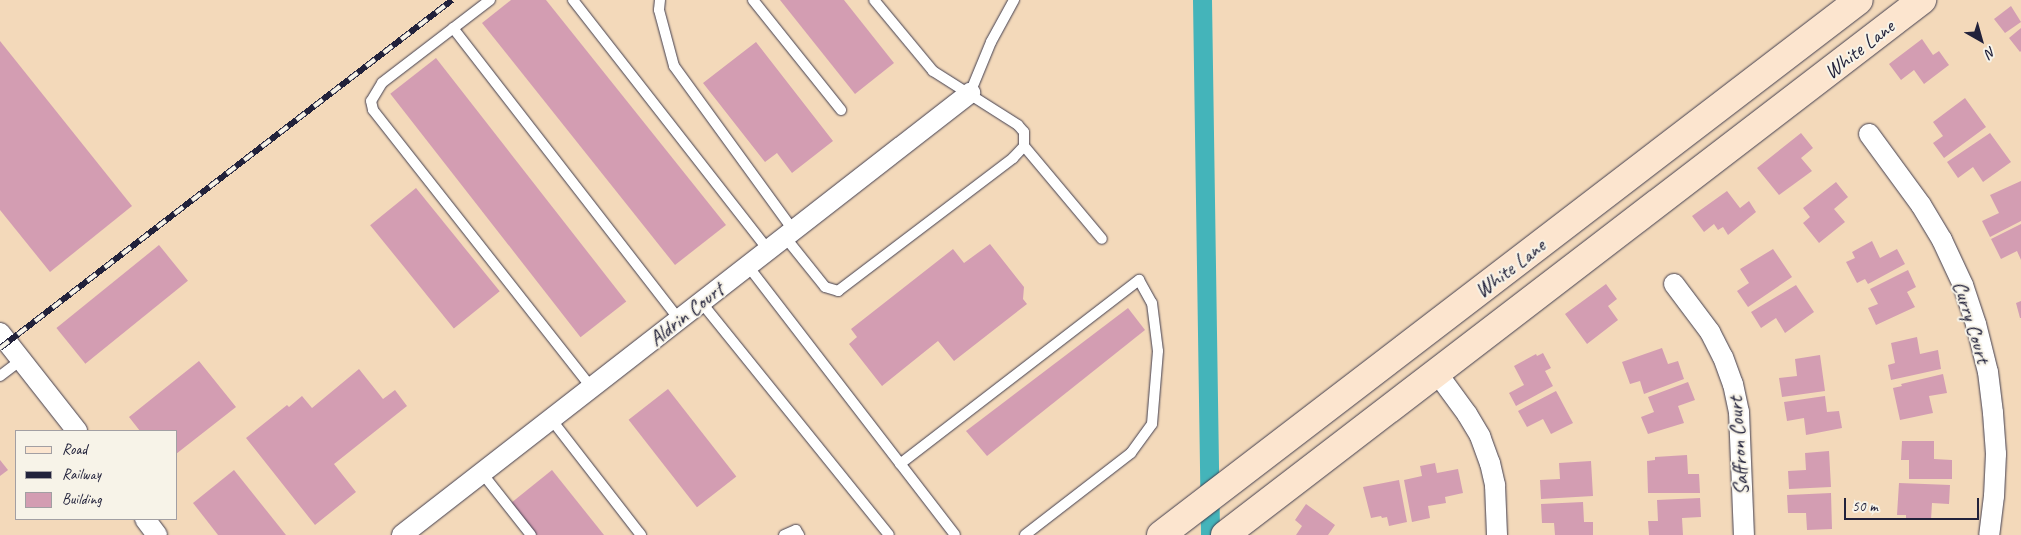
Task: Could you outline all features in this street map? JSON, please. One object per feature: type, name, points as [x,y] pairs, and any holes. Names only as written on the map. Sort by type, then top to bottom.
[{"type":"main road","name":"White Lane","points":[[1161,535],[1859,0]]},
{"type":"main road","name":"White Lane","points":[[1224,535],[1922,0]]},
{"type":"main road","points":[[1437,373],[1436,352],[1441,343],[1541,244]]},
{"type":"street","name":"Aldrin Court","points":[[402,535],[970,93]]},
{"type":"street","name":"Curry Court","points":[[1869,134],[1921,205],[1942,240],[1963,285],[1976,324],[1988,372],[1993,413],[1995,479],[1989,535]]},
{"type":"street","name":"Saffron Court","points":[[1674,284],[1710,332],[1724,357],[1734,384],[1739,412],[1744,535]]},
{"type":"street","points":[[0,333],[76,430]]},
{"type":"street","points":[[1437,373],[1467,414],[1480,436],[1490,463],[1494,485],[1497,535]]},
{"type":"street","points":[[146,520],[158,535]]},
{"type":"lane","points":[[490,0],[382,83],[371,101],[373,110],[592,388]]},
{"type":"lane","points":[[573,0],[768,250]]},
{"type":"lane","points":[[660,0],[660,10],[674,66],[825,287],[838,291],[1013,158],[1024,146]]},
{"type":"lane","points":[[753,0],[841,110]]},
{"type":"lane","points":[[874,0],[933,71],[1018,125],[1024,132],[1024,146],[1102,240]]},
{"type":"lane","points":[[970,93],[991,42],[1014,0]]},
{"type":"lane","points":[[453,28],[679,319]]},
{"type":"lane","points":[[748,266],[955,535]]},
{"type":"lane","points":[[900,464],[1139,280],[1152,304],[1158,351],[1152,424],[1131,453],[1025,535]]},
{"type":"lane","points":[[701,302],[889,535]]},
{"type":"lane","points":[[0,376],[21,360]]},
{"type":"lane","points":[[551,419],[641,535]]},
{"type":"lane","points":[[482,473],[531,535]]},
{"type":"lane","points":[[784,535],[796,530],[799,535]]},
{"type":"building","points":[[511,0],[546,0],[726,225],[675,265],[482,23]]},
{"type":"building","points":[[780,0],[844,0],[894,63],[855,94]]},
{"type":"building","points":[[2011,6],[2021,22],[2005,33],[1994,19]]},
{"type":"building","points":[[2021,28],[2021,51],[2020,52],[2009,38]]},
{"type":"building","points":[[1922,39],[1933,55],[1939,51],[1949,65],[1924,84],[1914,70],[1901,80],[1889,64]]},
{"type":"building","points":[[0,41],[132,206],[50,272],[0,210]]},
{"type":"building","points":[[756,42],[833,141],[792,173],[777,153],[765,162],[703,83]]},
{"type":"building","points":[[436,58],[626,301],[581,337],[390,94]]},
{"type":"building","points":[[1965,98],[1986,127],[1944,158],[1933,143],[1943,136],[1933,122]]},
{"type":"building","points":[[1801,133],[1813,148],[1801,158],[1812,171],[1779,195],[1757,168]]},
{"type":"building","points":[[1990,133],[2011,162],[1983,182],[1973,167],[1958,178],[1947,162]]},
{"type":"building","points":[[2021,181],[2021,221],[1990,237],[1982,221],[1999,213],[1990,195]]},
{"type":"building","points":[[1836,182],[1848,197],[1834,209],[1845,222],[1819,243],[1803,223],[1810,217],[1803,208]]},
{"type":"building","points":[[416,188],[500,291],[454,328],[370,225]]},
{"type":"building","points":[[1727,191],[1740,208],[1749,201],[1756,212],[1728,235],[1723,227],[1718,230],[1714,224],[1704,232],[1692,216]]},
{"type":"building","points":[[2021,224],[2021,260],[2017,251],[2001,259],[1991,239]]},
{"type":"building","points":[[1872,241],[1880,258],[1897,249],[1905,264],[1868,284],[1865,279],[1857,283],[1846,262],[1855,258],[1852,252]]},
{"type":"building","points":[[990,244],[1024,287],[1023,299],[1027,304],[954,361],[938,341],[882,386],[849,344],[857,337],[851,329],[953,249],[964,263]]},
{"type":"building","points":[[159,245],[188,281],[85,364],[56,328]]},
{"type":"building","points":[[1773,249],[1792,277],[1748,307],[1737,291],[1749,283],[1740,269]]},
{"type":"building","points":[[1908,270],[1916,287],[1907,292],[1915,307],[1876,325],[1868,308],[1878,304],[1870,289]]},
{"type":"building","points":[[1606,284],[1617,299],[1608,306],[1618,320],[1587,344],[1565,314]]},
{"type":"building","points":[[1796,285],[1814,312],[1785,333],[1776,318],[1761,328],[1751,312]]},
{"type":"building","points":[[2021,301],[2021,318],[2020,318],[2016,303]]},
{"type":"building","points":[[1128,308],[1145,330],[987,456],[966,431]]},
{"type":"building","points":[[1917,337],[1920,354],[1938,350],[1941,369],[1891,380],[1888,365],[1895,363],[1891,343]]},
{"type":"building","points":[[1662,348],[1668,364],[1678,361],[1684,379],[1644,394],[1640,381],[1630,384],[1622,362]]},
{"type":"building","points":[[1543,353],[1551,368],[1545,371],[1553,386],[1516,406],[1509,393],[1524,385],[1514,366],[1536,354],[1537,356]]},
{"type":"building","points":[[1820,355],[1825,391],[1782,397],[1779,378],[1797,376],[1795,359]]},
{"type":"building","points":[[199,361],[236,407],[178,452],[178,430],[139,430],[129,417]]},
{"type":"building","points":[[359,369],[383,399],[395,390],[407,406],[334,464],[356,492],[315,525],[246,438],[287,405],[289,407],[302,396],[312,408]]},
{"type":"building","points":[[1943,374],[1947,393],[1929,396],[1933,413],[1900,420],[1893,388],[1902,386],[1901,384]]},
{"type":"building","points":[[1688,382],[1695,400],[1678,406],[1684,423],[1648,434],[1641,417],[1654,412],[1648,397]]},
{"type":"building","points":[[668,389],[736,476],[697,507],[629,420]]},
{"type":"building","points":[[1556,391],[1573,423],[1551,434],[1543,419],[1527,427],[1518,411]]},
{"type":"building","points":[[1825,396],[1827,412],[1839,411],[1842,428],[1806,435],[1804,418],[1787,421],[1784,402]]},
{"type":"building","points":[[1902,441],[1934,441],[1934,459],[1952,460],[1952,479],[1909,479],[1909,460],[1901,460]]},
{"type":"building","points":[[1829,451],[1831,487],[1789,489],[1788,471],[1806,470],[1805,453]]},
{"type":"building","points":[[1687,455],[1688,474],[1699,474],[1700,493],[1648,493],[1647,461],[1655,460],[1655,457]]},
{"type":"building","points":[[0,460],[8,470],[0,476]]},
{"type":"building","points":[[1591,461],[1593,496],[1541,499],[1540,480],[1560,479],[1559,463]]},
{"type":"building","points":[[1435,463],[1437,473],[1458,469],[1463,493],[1445,497],[1446,503],[1428,506],[1430,518],[1412,522],[1404,480],[1422,476],[1420,466]]},
{"type":"building","points":[[234,470],[286,535],[218,535],[193,503]]},
{"type":"building","points":[[552,470],[604,535],[537,535],[511,503]]},
{"type":"building","points":[[1399,480],[1407,522],[1389,526],[1387,517],[1371,518],[1363,487]]},
{"type":"building","points":[[1899,483],[1950,485],[1949,504],[1932,503],[1931,520],[1906,518],[1906,515],[1897,515]]},
{"type":"building","points":[[1831,493],[1832,529],[1807,530],[1806,513],[1788,513],[1787,495]]},
{"type":"building","points":[[1700,498],[1701,517],[1682,518],[1683,535],[1649,535],[1648,521],[1658,521],[1657,500]]},
{"type":"building","points":[[1583,502],[1584,522],[1593,522],[1593,535],[1555,535],[1554,523],[1542,523],[1541,504]]},
{"type":"building","points":[[1306,504],[1335,525],[1328,535],[1296,535],[1302,526],[1295,520]]},
{"type":"waterway","points":[[1202,0],[1210,535]]},
{"type":"railway","points":[[0,348],[452,0]]}]
